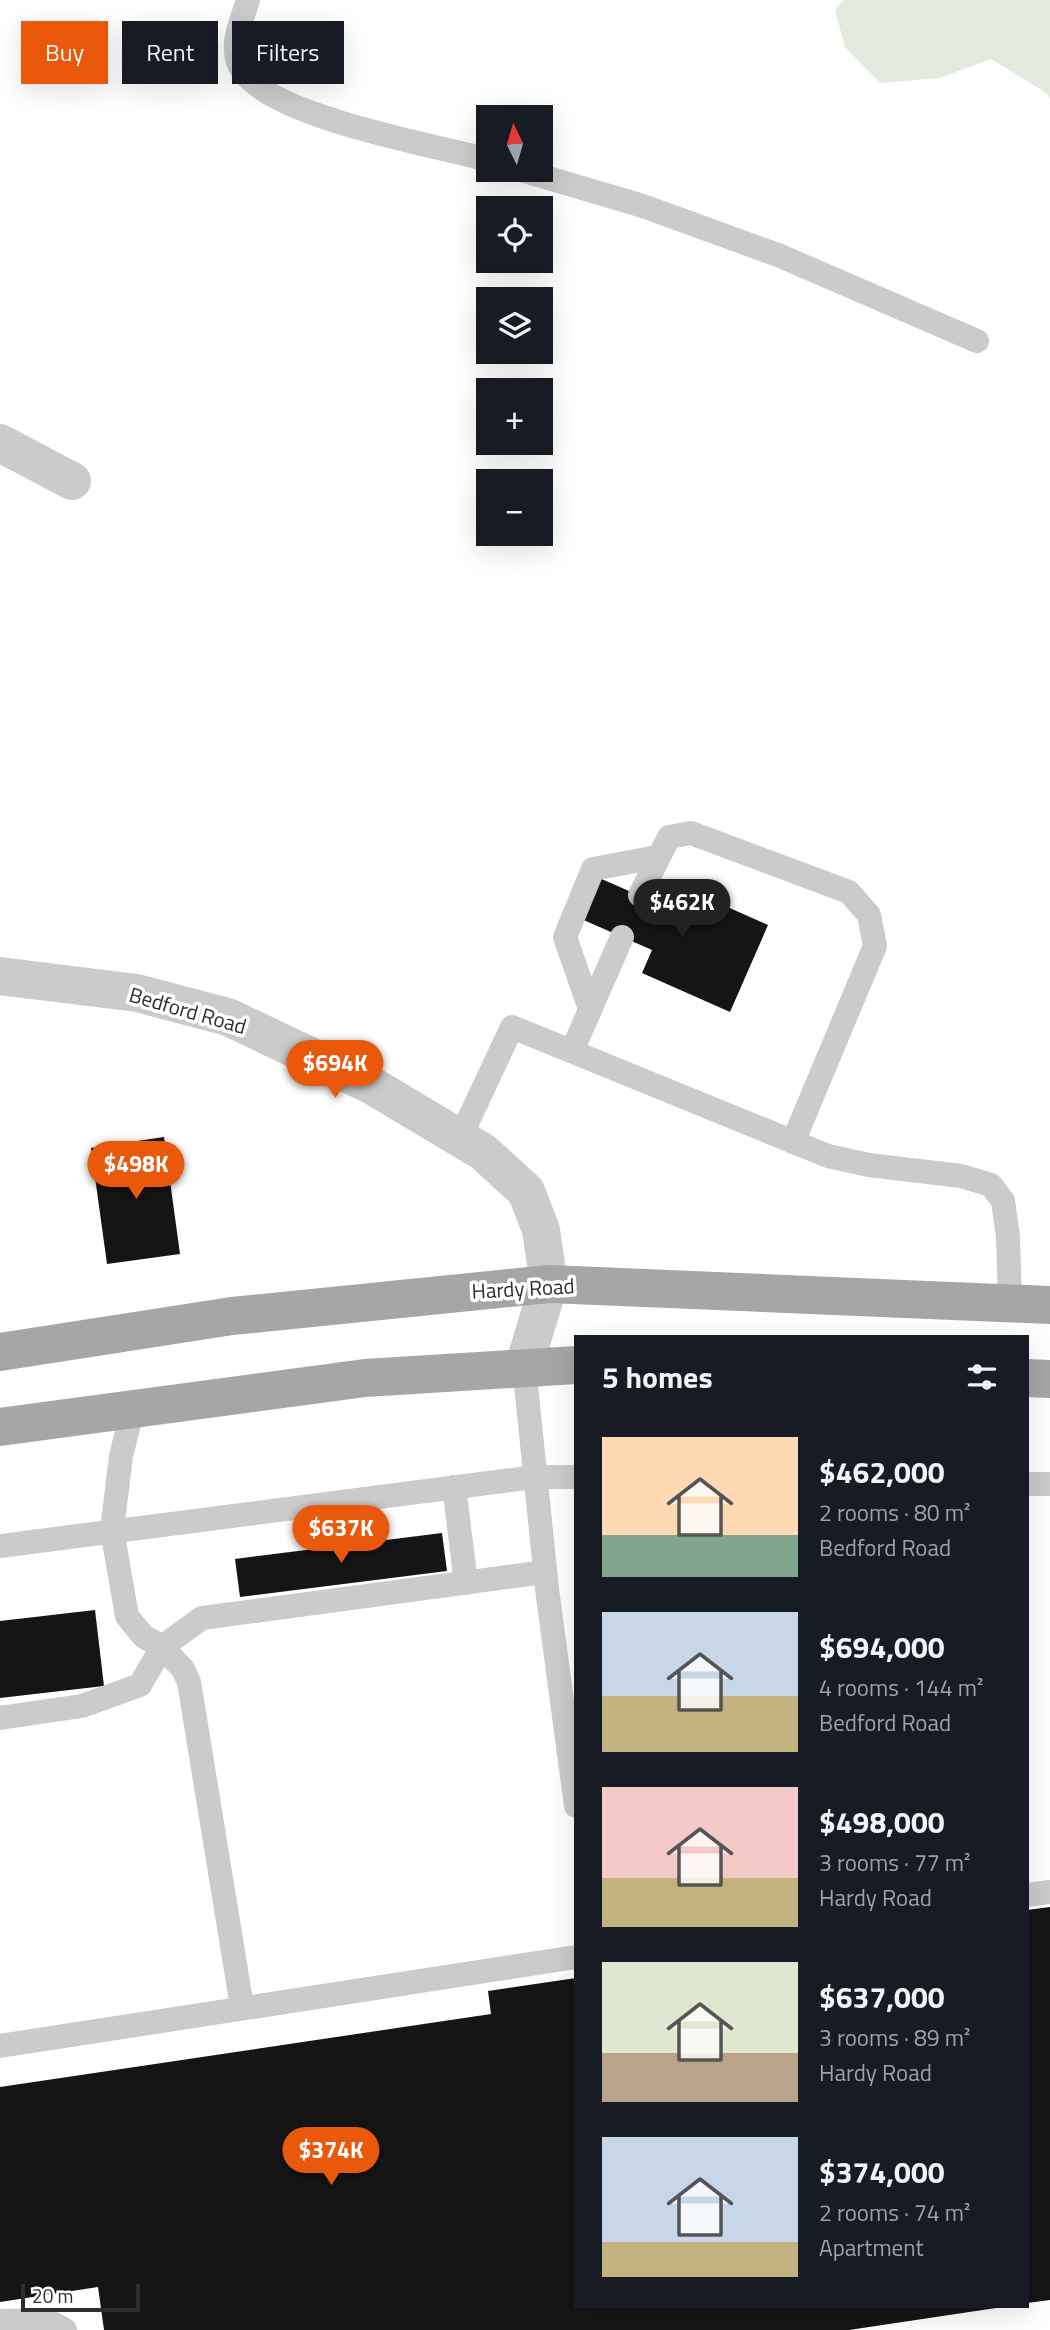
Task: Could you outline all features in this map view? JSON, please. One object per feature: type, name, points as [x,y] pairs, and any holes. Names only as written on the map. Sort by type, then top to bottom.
[{"type":"main road","name":"Hardy Road","points":[[0,1352],[232,1316],[549,1284],[1050,1306]]},
{"type":"main road","points":[[0,1427],[365,1378],[524,1366],[574,1365]]},
{"type":"main road","points":[[1029,1378],[1050,1379]]},
{"type":"street","points":[[0,443],[72,481]]},
{"type":"street","name":"Bedford Road","points":[[0,976],[137,993],[228,1017],[371,1085],[482,1152],[526,1191],[541,1230],[549,1284],[524,1366]]},
{"type":"lane","points":[[248,0],[234,44],[238,64],[257,86],[313,114],[369,131],[476,157]]},
{"type":"lane","points":[[553,179],[643,206],[778,255],[977,341]]},
{"type":"lane","points":[[640,895],[669,836],[691,833],[849,892],[869,915],[875,946],[793,1142]]},
{"type":"lane","points":[[590,1009],[565,937],[593,869],[657,857]]},
{"type":"lane","points":[[572,1051],[622,937]]},
{"type":"lane","points":[[460,1138],[512,1027],[793,1142],[849,1160],[961,1176],[991,1185],[1003,1201],[1008,1237],[1010,1304]]},
{"type":"lane","points":[[524,1366],[545,1572],[574,1791]]},
{"type":"lane","points":[[133,1408],[121,1456],[112,1530],[127,1616],[143,1636],[162,1647],[183,1669],[189,1682],[242,2007]]},
{"type":"lane","points":[[0,1546],[535,1477],[574,1477]]},
{"type":"lane","points":[[1029,1484],[1050,1484]]},
{"type":"lane","points":[[454,1487],[466,1583]]},
{"type":"lane","points":[[0,1718],[82,1706],[141,1685],[162,1647],[202,1618],[545,1572]]},
{"type":"lane","points":[[1029,1895],[1050,1892]]},
{"type":"lane","points":[[0,2046],[574,1957]]},
{"type":"lane","points":[[0,2321],[47,2320],[65,2330]]},
{"type":"shaded area","points":[[844,0],[1050,0],[1050,100],[1048,94],[991,59],[940,78],[880,83],[845,47],[835,10]]},
{"type":"building","points":[[597,877],[668,908],[678,885],[768,925],[730,1012],[642,973],[652,950],[579,918]]},
{"type":"building","points":[[164,1137],[180,1254],[107,1264],[91,1148]]},
{"type":"building","points":[[442,1533],[447,1571],[240,1597],[235,1559]]},
{"type":"building","points":[[95,1610],[104,1686],[0,1698],[0,1621]]},
{"type":"building","points":[[1050,1907],[1050,2300],[1029,2303],[1029,1910]]},
{"type":"building","points":[[574,1978],[574,2308],[996,2308],[849,2330],[104,2330],[98,2287],[0,2302],[0,2087],[491,2014],[488,1991]]}]
